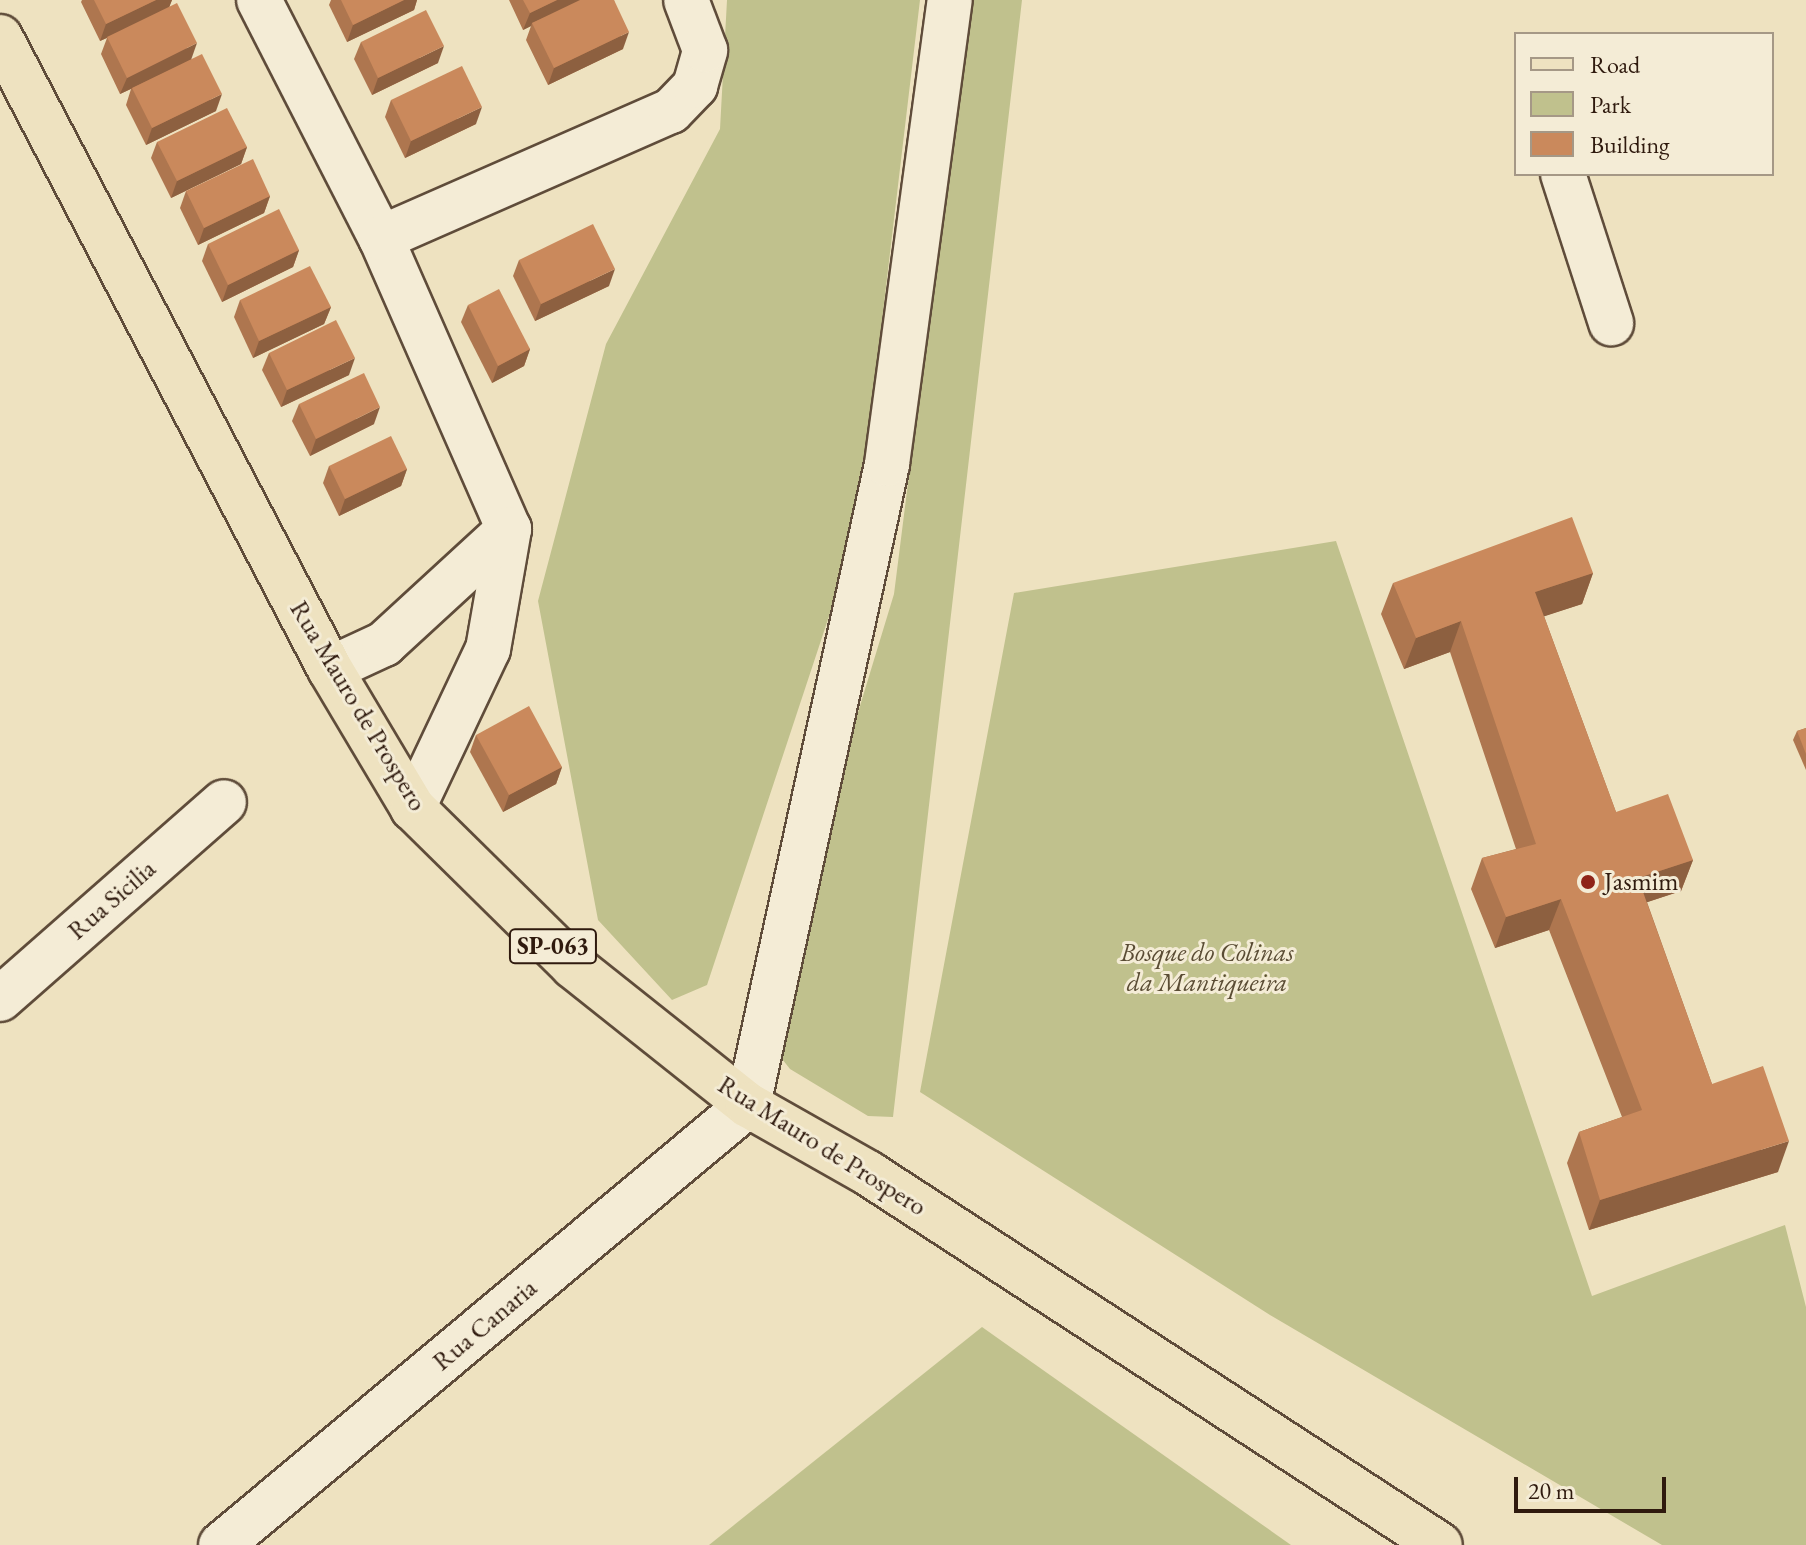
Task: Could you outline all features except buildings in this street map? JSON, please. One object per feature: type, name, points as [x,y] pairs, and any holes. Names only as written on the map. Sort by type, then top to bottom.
[{"type":"main road","name":"Rua Mauro de Prospero","points":[[0,37],[330,669],[413,808],[573,966],[748,1105],[868,1173],[1440,1545]]},
{"type":"street","points":[[259,0],[381,238],[509,529],[488,649],[413,808]]},
{"type":"street","points":[[381,238],[671,111],[695,86],[705,50],[686,0]]},
{"type":"street","points":[[748,1105],[887,464],[950,0]]},
{"type":"street","points":[[1564,176],[1611,323]]},
{"type":"street","points":[[330,669],[384,644],[509,529]]},
{"type":"street","name":"Rua Sicilia","points":[[0,999],[224,802]]},
{"type":"street","name":"Rua Canaria","points":[[221,1545],[748,1105]]},
{"type":"green space","points":[[727,0],[920,0],[869,430],[839,586],[707,985],[672,1000],[598,920],[538,601],[606,344],[720,129]]},
{"type":"green space","points":[[969,0],[1022,0],[893,1117],[868,1116],[790,1069],[771,1045],[766,1015],[894,594]]},
{"type":"green space","name":"Bosque do Colinas da Mantiqueira","points":[[1336,541],[1592,1296],[1785,1225],[1806,1307],[1806,1545],[1662,1545],[1270,1315],[920,1092],[1014,593]]},
{"type":"green space","points":[[982,1327],[1291,1545],[709,1545]]},
{"type":"place","name":"Jasmim","points":[[1588,882]]}]
